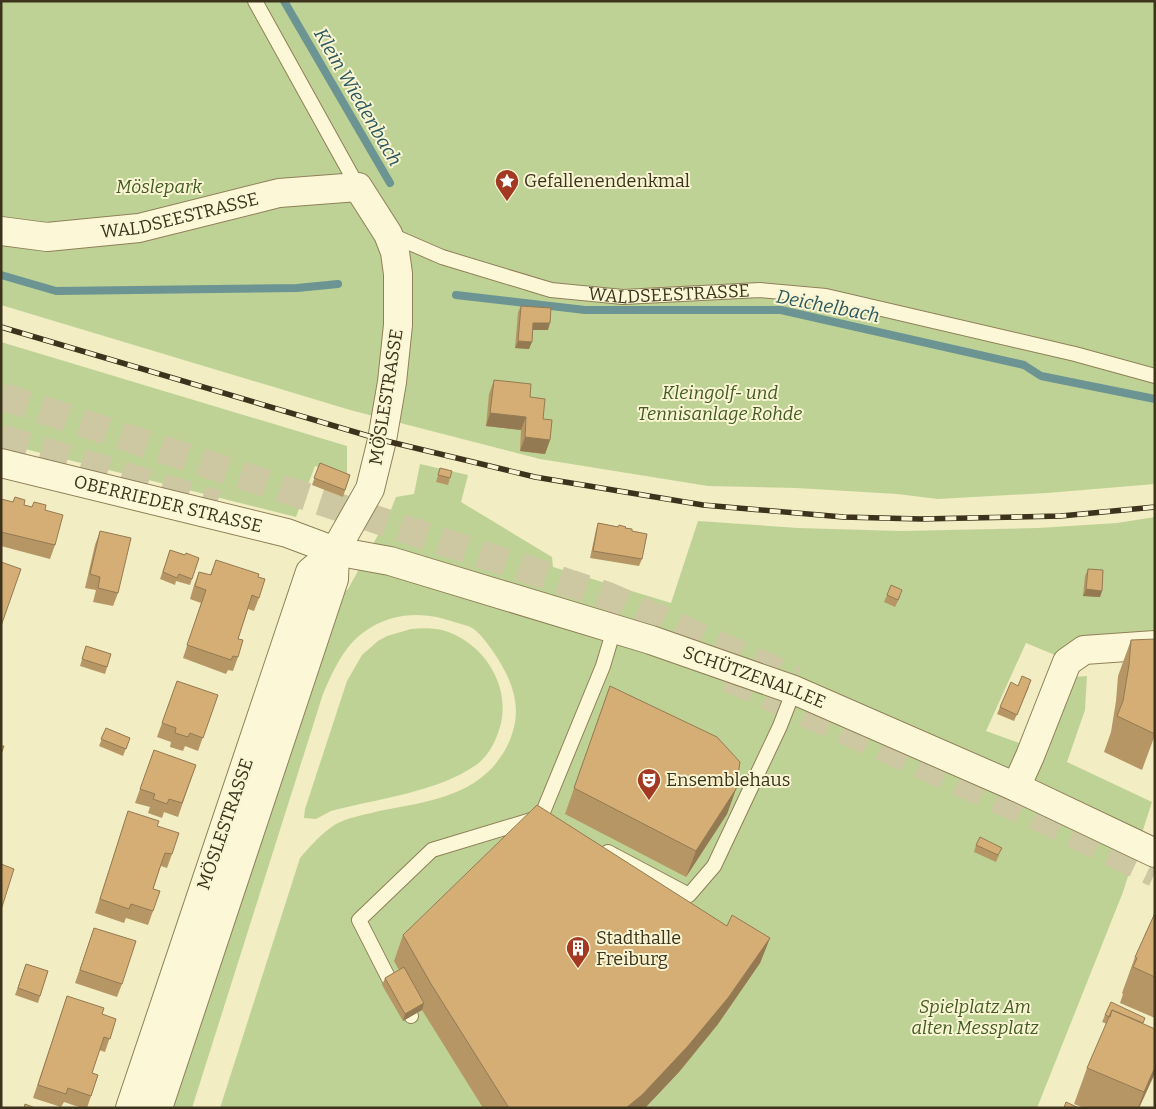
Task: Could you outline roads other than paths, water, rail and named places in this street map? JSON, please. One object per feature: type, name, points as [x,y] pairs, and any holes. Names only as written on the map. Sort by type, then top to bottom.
[{"type":"street","name":"WALDSEESTRASSE","points":[[1,231],[47,237],[139,228],[279,193],[358,187]]},
{"type":"street","points":[[358,187],[388,234]]},
{"type":"street","name":"MÖSLESTRASSE","points":[[130,1108],[310,572],[335,551],[370,489],[390,397],[398,325],[398,274],[395,252],[388,234]]},
{"type":"street","name":"OBERRIEDER STRASSE","points":[[1,463],[287,533],[335,551]]},
{"type":"street","name":"MÖSLESTRASSE","points":[[158,1108],[334,579],[335,551]]},
{"type":"street","name":"SCHÜTZENALLEE","points":[[335,551],[390,560],[651,640],[794,690],[1016,787],[1155,854]]},
{"type":"street","points":[[1016,787],[1067,662],[1084,650],[1155,645]]},
{"type":"lane","points":[[255,1],[358,187]]},
{"type":"lane","name":"WALDSEESTRASSE","points":[[388,234],[442,257],[551,290],[622,297],[760,290],[826,296],[1075,354],[1155,376]]},
{"type":"lane","points":[[541,817],[603,666],[614,629]]},
{"type":"lane","points":[[595,845],[689,895],[714,866],[780,726],[794,690]]},
{"type":"lane","points":[[411,1016],[390,981],[359,920],[432,850],[541,817],[556,825]]},
{"type":"waterway","name":"Klein Wiedenbach","points":[[284,1],[390,183]]},
{"type":"waterway","points":[[1,275],[56,291],[297,288],[338,284]]},
{"type":"waterway","name":"Deichelbach","points":[[456,295],[585,310],[781,310],[1024,365],[1041,376],[1155,399]]},
{"type":"tunnel","points":[[1,396],[608,596],[795,679]]},
{"type":"tunnel","points":[[1,438],[217,504]]},
{"type":"tunnel","points":[[728,678],[1042,819],[1155,873]]},
{"type":"railway","points":[[1,327],[382,440],[535,477],[703,505],[843,517],[921,519],[1061,516],[1155,507]]},
{"type":"place","name":"Gefallenendenkmal","points":[[507,202]]},
{"type":"place","name":"Ensemblehaus","points":[[649,801]]},
{"type":"place","name":"Stadthalle Freiburg","points":[[578,969]]},
{"type":"park label","name":"Möslepark","points":[[159,187]]},
{"type":"park label","name":"Kleingolf- und Tennisanlage Rohde","points":[[720,403]]},
{"type":"park label","name":"Spielplatz Am alten Messplatz","points":[[975,1017]]}]
